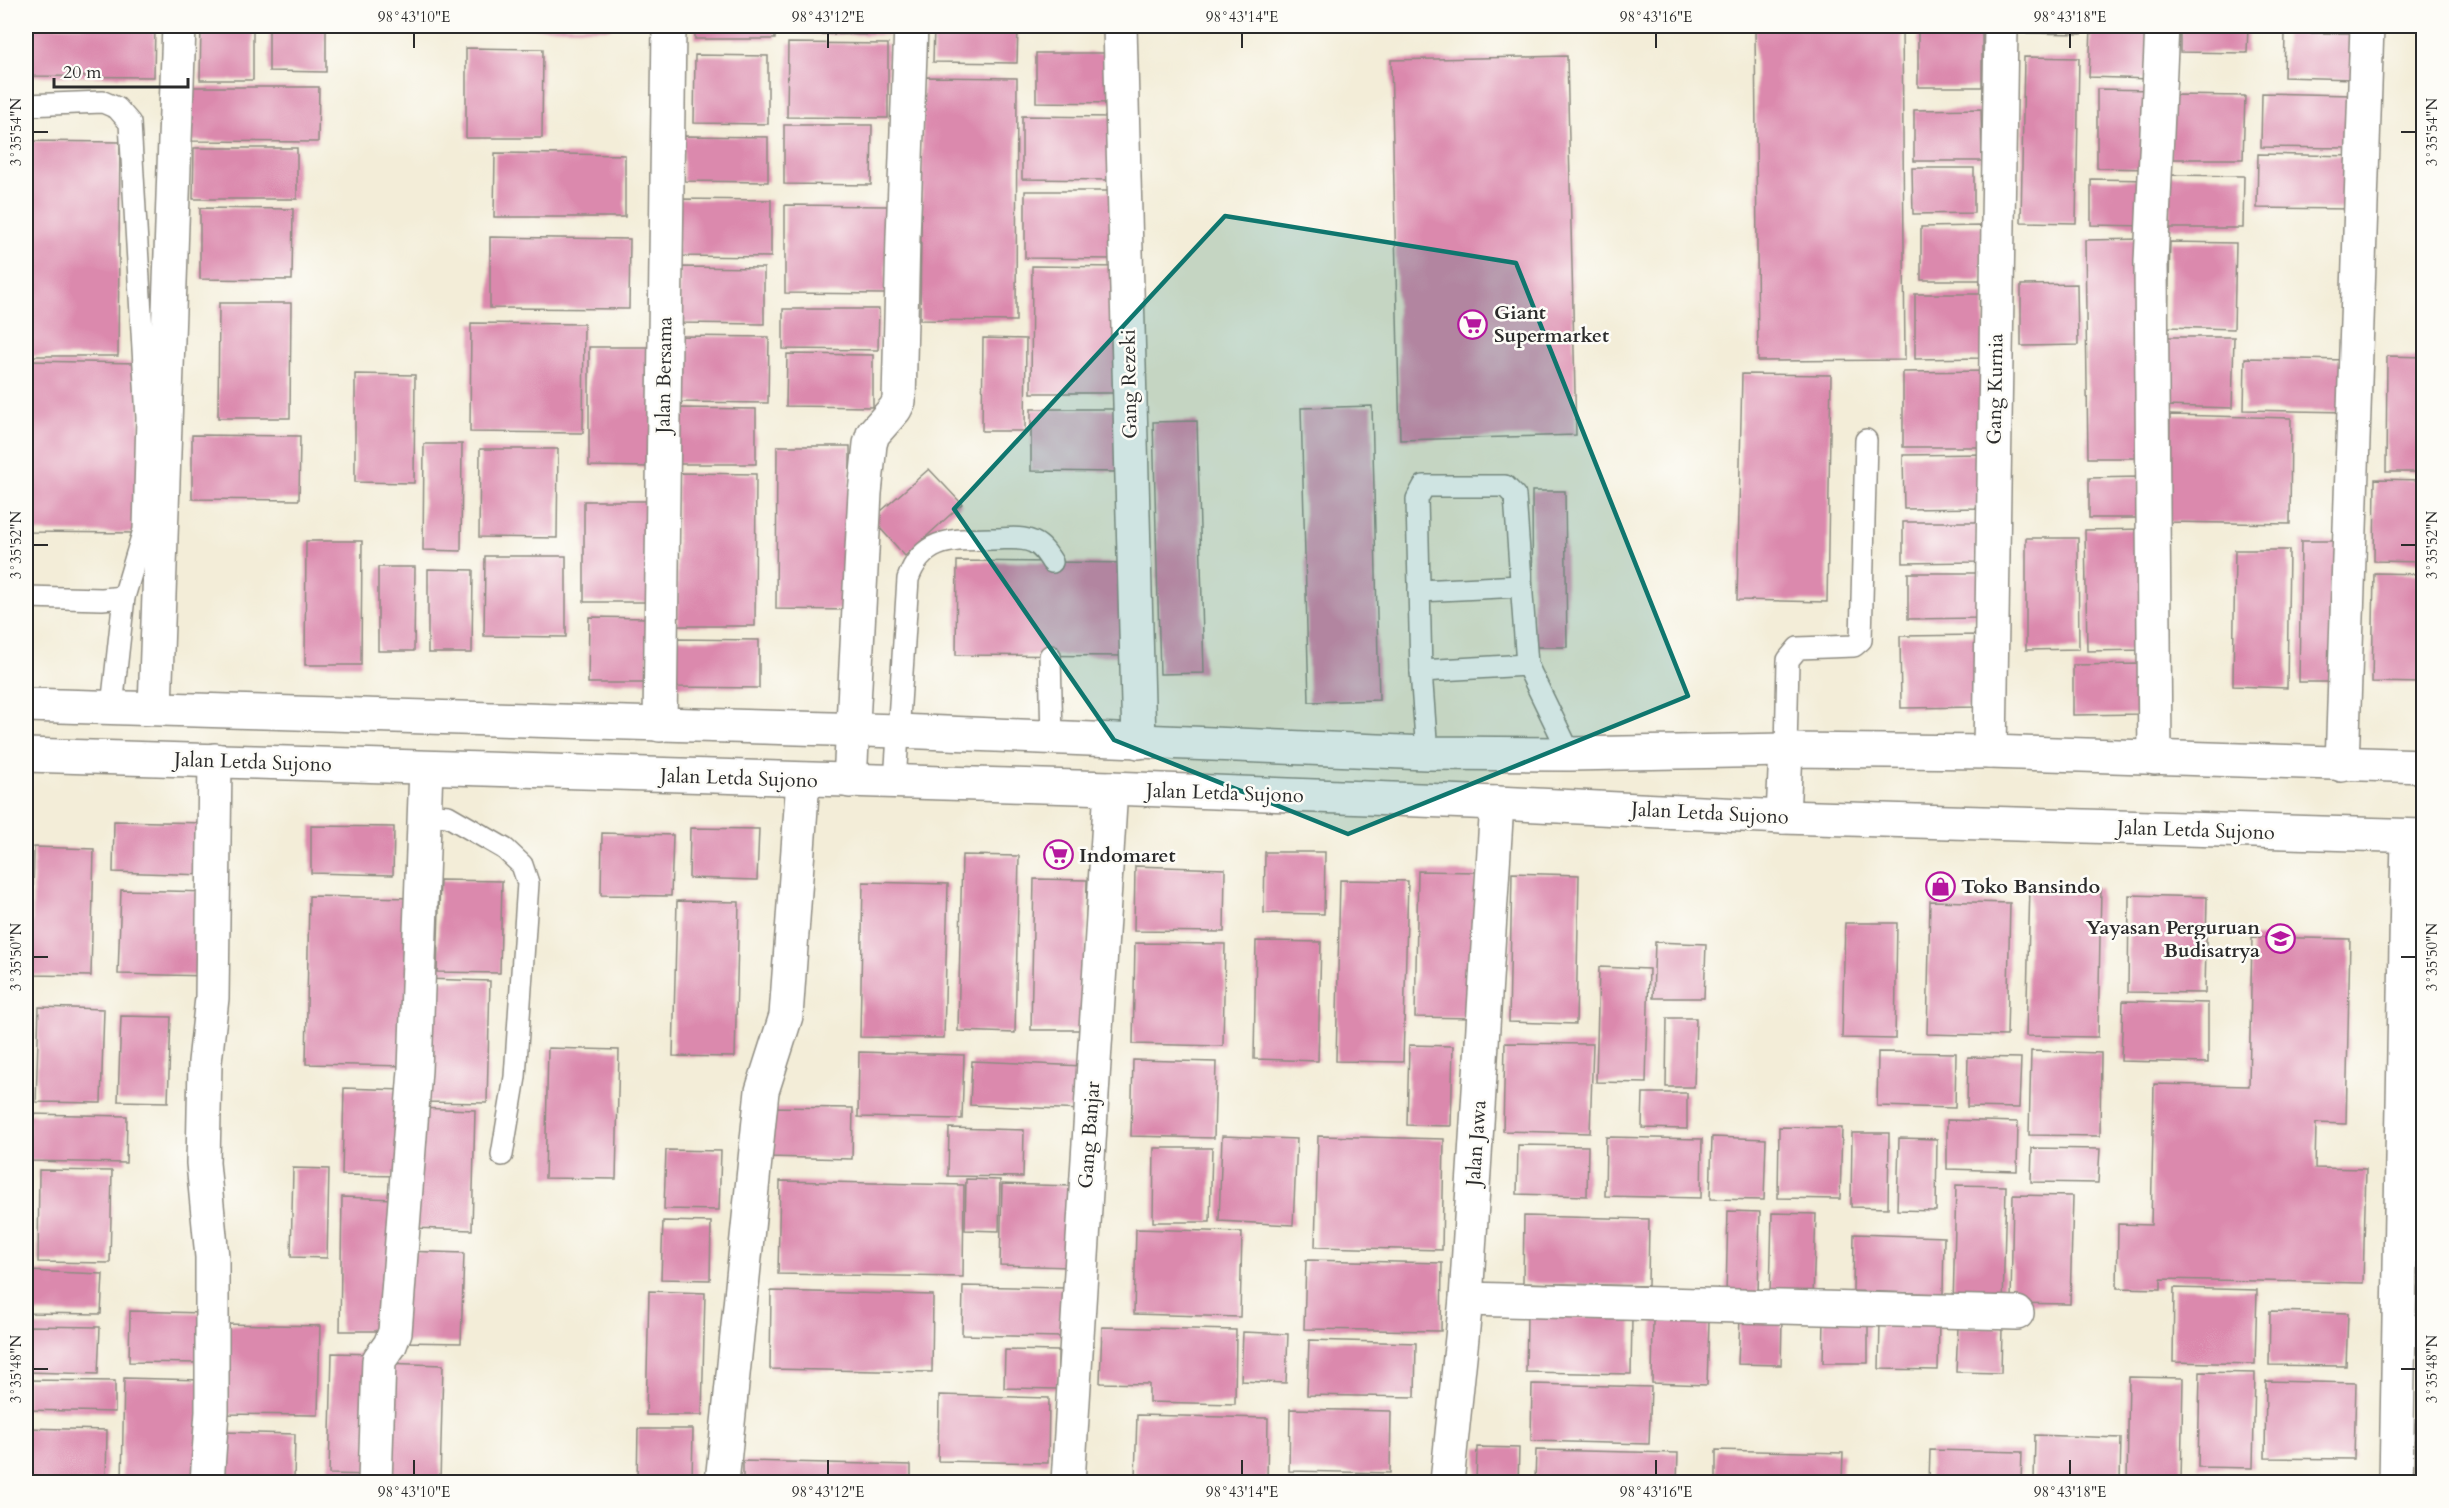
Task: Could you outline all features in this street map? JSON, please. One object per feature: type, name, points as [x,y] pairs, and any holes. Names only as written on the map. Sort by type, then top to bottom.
[{"type":"main road","points":[[155,708],[179,26]]},
{"type":"main road","name":"Jalan Bersama","points":[[660,725],[669,26]]},
{"type":"main road","points":[[850,781],[864,492],[870,444],[873,434],[895,409],[899,400],[911,26]]},
{"type":"main road","name":"Gang Rezeki","points":[[1120,26],[1139,742]]},
{"type":"main road","name":"Gang Kurnia","points":[[1990,752],[2001,26]]},
{"type":"main road","points":[[2155,758],[2151,262],[2162,26]]},
{"type":"main road","points":[[2343,765],[2367,26]]},
{"type":"main road","points":[[26,705],[898,731],[1427,753],[1570,754],[1786,750],[1990,752],[2424,766]]},
{"type":"main road","points":[[1784,817],[1786,750]]},
{"type":"main road","name":"Jalan Letda Sujono","points":[[26,754],[1111,789],[1497,803],[1784,817],[2416,836]]},
{"type":"main road","points":[[207,1482],[212,1412],[212,1257],[203,1163],[205,1062],[212,998],[215,760]]},
{"type":"main road","points":[[375,1482],[379,1360],[390,1345],[395,1332],[415,1070],[426,768]]},
{"type":"main road","points":[[722,1482],[762,1091],[786,1016],[803,780]]},
{"type":"main road","name":"Gang Banjar","points":[[1068,1482],[1111,789]]},
{"type":"main road","name":"Jalan Jawa","points":[[1447,1482],[1466,1299],[1497,803]]},
{"type":"main road","points":[[2396,1482],[2416,836]]},
{"type":"main road","points":[[1466,1299],[2017,1313]]},
{"type":"lane","points":[[26,105],[103,102],[117,108],[130,123],[147,418],[144,530],[124,597],[112,707]]},
{"type":"lane","points":[[1786,750],[1788,660],[1792,654],[1798,648],[1854,646],[1861,640],[1866,440]]},
{"type":"lane","points":[[1427,753],[1421,670],[1417,499],[1424,486],[1505,486],[1515,496],[1527,665],[1570,754]]},
{"type":"lane","points":[[895,782],[909,579],[912,567],[920,557],[945,541],[1023,538],[1041,547],[1052,562]]},
{"type":"lane","points":[[1419,591],[1521,586]]},
{"type":"lane","points":[[26,597],[102,599],[124,597]]},
{"type":"lane","points":[[1050,656],[1052,739]]},
{"type":"lane","points":[[1421,670],[1527,665]]},
{"type":"lane","points":[[425,814],[448,816],[504,849],[522,865],[528,884],[515,1077],[502,1155]]},
{"type":"highlighted area","points":[[1225,216],[1516,263],[1688,696],[1348,834],[1114,740],[954,509]]},
{"type":"building","points":[[26,26],[155,26],[154,77],[26,76]]},
{"type":"building","points":[[201,26],[253,26],[253,80],[200,80]]},
{"type":"building","points":[[269,26],[326,26],[326,72],[269,71]]},
{"type":"building","points":[[519,26],[611,26],[611,29],[519,28]]},
{"type":"building","points":[[695,26],[775,26],[775,39],[695,39]]},
{"type":"building","points":[[802,26],[888,26],[888,35],[802,34]]},
{"type":"building","points":[[934,26],[1018,26],[1017,63],[933,62]]},
{"type":"building","points":[[1029,26],[1114,26],[1114,30],[1029,30]]},
{"type":"building","points":[[1755,26],[1902,26],[1905,360],[1758,361]]},
{"type":"building","points":[[2027,26],[2081,26],[2081,34],[2027,33]]},
{"type":"building","points":[[2180,26],[2248,26],[2247,53],[2180,52]]},
{"type":"building","points":[[2091,27],[2152,28],[2151,79],[2089,77]]},
{"type":"building","points":[[1982,29],[1982,87],[1918,87],[1918,30]]},
{"type":"building","points":[[2285,33],[2354,33],[2353,79],[2284,77]]},
{"type":"building","points":[[788,43],[888,44],[888,118],[787,117]]},
{"type":"building","points":[[466,48],[543,49],[542,138],[466,138]]},
{"type":"building","points":[[1036,53],[1117,53],[1116,103],[1036,102]]},
{"type":"building","points":[[695,55],[768,56],[768,124],[694,123]]},
{"type":"building","points":[[1567,56],[1576,435],[1400,440],[1391,60]]},
{"type":"building","points":[[2024,57],[2079,58],[2076,223],[2021,222]]},
{"type":"building","points":[[923,77],[1017,78],[1016,321],[920,320]]},
{"type":"building","points":[[189,87],[319,87],[318,142],[189,141]]},
{"type":"building","points":[[2097,89],[2154,90],[2152,169],[2097,168]]},
{"type":"building","points":[[2262,93],[2351,95],[2351,148],[2261,147]]},
{"type":"building","points":[[2172,95],[2245,96],[2243,159],[2170,159]]},
{"type":"building","points":[[1981,109],[1982,161],[1914,161],[1914,110]]},
{"type":"building","points":[[1022,116],[1113,117],[1112,180],[1022,179]]},
{"type":"building","points":[[784,125],[872,125],[871,185],[784,184]]},
{"type":"building","points":[[683,136],[768,137],[768,182],[683,181]]},
{"type":"building","points":[[26,141],[120,142],[118,356],[26,356]]},
{"type":"building","points":[[194,148],[297,148],[297,199],[193,199]]},
{"type":"building","points":[[495,153],[625,155],[625,217],[494,217]]},
{"type":"building","points":[[2258,154],[2356,156],[2355,209],[2257,208]]},
{"type":"building","points":[[1912,168],[1974,168],[1974,213],[1913,214]]},
{"type":"building","points":[[2170,175],[2244,176],[2243,228],[2169,228]]},
{"type":"building","points":[[2091,179],[2150,180],[2149,226],[2091,225]]},
{"type":"building","points":[[1025,191],[1114,191],[1113,259],[1025,258]]},
{"type":"building","points":[[677,199],[771,200],[771,257],[677,256]]},
{"type":"building","points":[[785,205],[887,206],[886,294],[785,293]]},
{"type":"building","points":[[200,208],[293,209],[292,280],[200,279]]},
{"type":"building","points":[[1982,226],[1982,280],[1921,280],[1921,227]]},
{"type":"building","points":[[490,237],[630,239],[629,309],[490,308]]},
{"type":"building","points":[[2143,239],[2146,458],[2088,458],[2085,240]]},
{"type":"building","points":[[2170,242],[2236,243],[2234,329],[2168,327]]},
{"type":"building","points":[[1032,266],[1122,267],[1122,393],[1031,393]]},
{"type":"building","points":[[680,267],[764,268],[764,324],[679,323]]},
{"type":"building","points":[[2077,284],[2078,345],[2021,346],[2021,285]]},
{"type":"building","points":[[1915,294],[1984,294],[1985,358],[1915,359]]},
{"type":"building","points":[[219,303],[291,303],[290,418],[218,418]]},
{"type":"building","points":[[783,309],[879,309],[878,350],[783,349]]},
{"type":"building","points":[[471,323],[584,324],[583,433],[470,432]]},
{"type":"building","points":[[677,336],[769,337],[768,403],[677,402]]},
{"type":"building","points":[[2167,337],[2234,337],[2232,408],[2165,406]]},
{"type":"building","points":[[983,338],[1026,339],[1025,431],[982,431]]},
{"type":"building","points":[[589,347],[654,347],[652,467],[589,466]]},
{"type":"building","points":[[787,354],[873,355],[873,407],[786,406]]},
{"type":"building","points":[[2387,356],[2424,357],[2424,472],[2386,472]]},
{"type":"building","points":[[2245,358],[2350,360],[2349,412],[2244,410]]},
{"type":"building","points":[[26,361],[139,363],[141,533],[26,532]]},
{"type":"building","points":[[1992,371],[1993,447],[1903,447],[1903,372]]},
{"type":"building","points":[[355,374],[415,375],[414,483],[355,482]]},
{"type":"building","points":[[1742,374],[1831,375],[1827,602],[1737,600]]},
{"type":"building","points":[[1372,406],[1379,700],[1309,702],[1301,408]]},
{"type":"building","points":[[677,408],[756,409],[756,464],[676,464]]},
{"type":"building","points":[[1031,409],[1121,409],[1120,472],[1031,471]]},
{"type":"building","points":[[2170,415],[2291,418],[2290,524],[2168,522]]},
{"type":"building","points":[[1197,421],[1204,673],[1160,674],[1153,422]]},
{"type":"building","points":[[192,435],[300,436],[299,500],[192,499]]},
{"type":"building","points":[[424,444],[462,444],[461,551],[423,550]]},
{"type":"building","points":[[777,446],[850,446],[850,610],[776,609]]},
{"type":"building","points":[[480,449],[558,449],[557,538],[479,537]]},
{"type":"building","points":[[1985,454],[1986,508],[1904,509],[1903,455]]},
{"type":"building","points":[[929,469],[962,504],[905,556],[872,519]]},
{"type":"building","points":[[677,473],[756,474],[755,626],[677,626]]},
{"type":"building","points":[[2139,477],[2140,518],[2089,518],[2089,478]]},
{"type":"building","points":[[2375,479],[2424,480],[2424,562],[2374,561]]},
{"type":"building","points":[[1532,491],[1565,491],[1567,647],[1533,647]]},
{"type":"building","points":[[584,501],[651,501],[651,602],[584,602]]},
{"type":"building","points":[[1903,522],[1977,522],[1977,562],[1903,563]]},
{"type":"building","points":[[2146,529],[2146,650],[2087,651],[2085,530]]},
{"type":"building","points":[[2026,538],[2078,538],[2079,649],[2026,650]]},
{"type":"building","points":[[306,541],[362,541],[361,665],[305,665]]},
{"type":"building","points":[[2301,541],[2342,541],[2340,682],[2299,682]]},
{"type":"building","points":[[2235,550],[2289,550],[2287,688],[2233,686]]},
{"type":"building","points":[[485,556],[566,556],[566,637],[484,636]]},
{"type":"building","points":[[957,561],[1132,563],[1131,656],[956,655]]},
{"type":"building","points":[[378,567],[415,567],[414,651],[378,651]]},
{"type":"building","points":[[428,569],[473,570],[472,653],[428,653]]},
{"type":"building","points":[[1908,573],[1982,573],[1982,618],[1908,619]]},
{"type":"building","points":[[2374,573],[2424,574],[2424,683],[2372,682]]},
{"type":"building","points":[[589,617],[648,618],[648,683],[588,683]]},
{"type":"building","points":[[1982,635],[1982,707],[1901,708],[1900,636]]},
{"type":"building","points":[[676,639],[759,640],[759,688],[676,687]]},
{"type":"building","points":[[2141,664],[2142,714],[2073,715],[2073,665]]},
{"type":"building","points":[[114,821],[206,823],[205,875],[113,872]]},
{"type":"building","points":[[311,826],[394,827],[393,875],[311,873]]},
{"type":"building","points":[[690,828],[759,829],[757,880],[689,878]]},
{"type":"building","points":[[602,833],[673,835],[671,896],[601,895]]},
{"type":"building","points":[[34,847],[94,849],[91,976],[31,975]]},
{"type":"building","points":[[1265,852],[1325,852],[1324,914],[1264,913]]},
{"type":"building","points":[[962,855],[1019,856],[1015,1033],[958,1031]]},
{"type":"building","points":[[1135,866],[1225,869],[1224,932],[1134,931]]},
{"type":"building","points":[[1418,871],[1476,872],[1473,1018],[1415,1017]]},
{"type":"building","points":[[1512,873],[1579,875],[1576,1024],[1509,1022]]},
{"type":"building","points":[[1034,879],[1087,880],[1084,1030],[1031,1030]]},
{"type":"building","points":[[440,880],[502,881],[500,973],[437,972]]},
{"type":"building","points":[[1340,880],[1408,881],[1403,1062],[1336,1061]]},
{"type":"building","points":[[863,882],[948,884],[944,1038],[860,1037]]},
{"type":"building","points":[[2030,886],[2101,888],[2098,1037],[2026,1036]]},
{"type":"building","points":[[121,890],[212,892],[211,976],[118,974]]},
{"type":"building","points":[[2129,895],[2207,897],[2205,993],[2128,992]]},
{"type":"building","points":[[309,896],[412,898],[408,1066],[306,1064]]},
{"type":"building","points":[[677,901],[739,902],[735,1057],[673,1056]]},
{"type":"building","points":[[1930,901],[2010,903],[2007,1036],[1927,1034]]},
{"type":"building","points":[[1845,923],[1897,923],[1895,1039],[1842,1038]]},
{"type":"building","points":[[2252,937],[2350,939],[2346,1124],[2316,1123],[2315,1168],[2366,1169],[2363,1283],[2161,1279],[2161,1289],[2117,1288],[2118,1224],[2151,1225],[2154,1084],[2249,1086]]},
{"type":"building","points":[[1256,941],[1321,942],[1318,1061],[1254,1059]]},
{"type":"building","points":[[1655,942],[1706,944],[1704,998],[1653,998]]},
{"type":"building","points":[[1135,943],[1225,944],[1223,1046],[1133,1044]]},
{"type":"building","points":[[1599,967],[1649,969],[1646,1083],[1596,1082]]},
{"type":"building","points":[[424,979],[490,981],[487,1103],[421,1102]]},
{"type":"building","points":[[2123,1001],[2208,1003],[2208,1063],[2121,1061]]},
{"type":"building","points":[[39,1007],[104,1009],[101,1103],[36,1102]]},
{"type":"building","points":[[121,1016],[171,1017],[168,1102],[118,1101]]},
{"type":"building","points":[[1667,1018],[1696,1018],[1694,1087],[1666,1087]]},
{"type":"building","points":[[1505,1043],[1593,1044],[1590,1133],[1503,1131]]},
{"type":"building","points":[[1409,1045],[1453,1046],[1451,1126],[1407,1125]]},
{"type":"building","points":[[548,1048],[619,1050],[616,1179],[545,1178]]},
{"type":"building","points":[[2031,1051],[2101,1053],[2100,1136],[2029,1135]]},
{"type":"building","points":[[859,1052],[964,1055],[962,1119],[858,1117]]},
{"type":"building","points":[[1878,1052],[1956,1053],[1955,1108],[1877,1106]]},
{"type":"building","points":[[1968,1057],[2021,1058],[2019,1108],[1967,1107]]},
{"type":"building","points":[[1133,1060],[1216,1062],[1214,1138],[1131,1136]]},
{"type":"building","points":[[972,1061],[1084,1066],[1083,1110],[970,1105]]},
{"type":"building","points":[[344,1088],[403,1090],[401,1176],[342,1175]]},
{"type":"building","points":[[1643,1093],[1687,1093],[1687,1129],[1642,1128]]},
{"type":"building","points":[[769,1107],[853,1108],[852,1159],[768,1157]]},
{"type":"building","points":[[414,1108],[475,1110],[472,1230],[411,1228]]},
{"type":"building","points":[[29,1114],[127,1116],[126,1163],[28,1161]]},
{"type":"building","points":[[1947,1120],[2018,1122],[2017,1171],[1947,1169]]},
{"type":"building","points":[[1779,1127],[1842,1128],[1840,1199],[1778,1198]]},
{"type":"building","points":[[949,1128],[1024,1130],[1023,1177],[948,1176]]},
{"type":"building","points":[[1852,1133],[1889,1133],[1888,1208],[1851,1207]]},
{"type":"building","points":[[1222,1136],[1297,1139],[1293,1225],[1219,1221]]},
{"type":"building","points":[[1318,1136],[1444,1139],[1442,1250],[1315,1247]]},
{"type":"building","points":[[1606,1137],[1702,1139],[1701,1198],[1605,1196]]},
{"type":"building","points":[[1712,1137],[1766,1139],[1764,1200],[1710,1199]]},
{"type":"building","points":[[1899,1138],[1937,1139],[1936,1211],[1897,1210]]},
{"type":"building","points":[[1518,1145],[1588,1146],[1587,1196],[1517,1194]]},
{"type":"building","points":[[1154,1148],[1212,1148],[1210,1222],[1153,1222]]},
{"type":"building","points":[[2032,1148],[2100,1149],[2098,1183],[2031,1182]]},
{"type":"building","points":[[666,1150],[721,1151],[719,1210],[664,1209]]},
{"type":"building","points":[[293,1168],[329,1169],[327,1258],[291,1257]]},
{"type":"building","points":[[39,1170],[112,1171],[110,1263],[38,1262]]},
{"type":"building","points":[[966,1179],[1000,1180],[999,1231],[965,1230]]},
{"type":"building","points":[[780,1181],[964,1185],[963,1277],[778,1274]]},
{"type":"building","points":[[1002,1184],[1072,1186],[1070,1267],[1000,1265]]},
{"type":"building","points":[[1956,1185],[2006,1186],[2003,1307],[1953,1306]]},
{"type":"building","points":[[2013,1195],[2073,1196],[2070,1304],[2011,1303]]},
{"type":"building","points":[[342,1197],[394,1199],[391,1331],[340,1331]]},
{"type":"building","points":[[1728,1211],[1760,1212],[1758,1295],[1726,1295]]},
{"type":"building","points":[[1772,1213],[1816,1214],[1813,1297],[1770,1296]]},
{"type":"building","points":[[1524,1216],[1649,1219],[1648,1286],[1523,1283]]},
{"type":"building","points":[[663,1221],[711,1222],[710,1280],[661,1279]]},
{"type":"building","points":[[1136,1229],[1242,1232],[1240,1317],[1134,1314]]},
{"type":"building","points":[[1854,1234],[1944,1237],[1943,1294],[1853,1291]]},
{"type":"building","points":[[402,1251],[464,1253],[461,1343],[400,1342]]},
{"type":"building","points":[[1306,1260],[1442,1263],[1441,1331],[1304,1329]]},
{"type":"building","points":[[26,1271],[103,1274],[101,1314],[26,1313]]},
{"type":"building","points":[[963,1286],[1065,1288],[1064,1337],[962,1335]]},
{"type":"building","points":[[2174,1288],[2257,1290],[2255,1364],[2173,1362]]},
{"type":"building","points":[[649,1291],[705,1293],[702,1415],[646,1415]]},
{"type":"building","points":[[771,1291],[933,1295],[932,1372],[770,1369]]},
{"type":"building","points":[[130,1311],[202,1313],[201,1363],[129,1362]]},
{"type":"building","points":[[2270,1311],[2348,1313],[2346,1366],[2269,1365]]},
{"type":"building","points":[[1527,1316],[1632,1318],[1631,1374],[1526,1372]]},
{"type":"building","points":[[1740,1318],[1782,1319],[1781,1365],[1738,1364]]},
{"type":"building","points":[[1824,1319],[1868,1320],[1868,1363],[1823,1363]]},
{"type":"building","points":[[1653,1320],[1709,1321],[1707,1385],[1652,1383]]},
{"type":"building","points":[[1880,1321],[1939,1322],[1938,1370],[1879,1369]]},
{"type":"building","points":[[223,1324],[320,1326],[318,1415],[221,1414]]},
{"type":"building","points":[[26,1326],[100,1327],[98,1374],[26,1372]]},
{"type":"building","points":[[1102,1327],[1236,1330],[1235,1404],[1149,1402],[1149,1384],[1100,1383]]},
{"type":"building","points":[[1958,1327],[2002,1328],[2001,1373],[1956,1372]]},
{"type":"building","points":[[1243,1332],[1288,1334],[1286,1383],[1241,1381]]},
{"type":"building","points":[[1309,1340],[1416,1343],[1415,1397],[1307,1395]]},
{"type":"building","points":[[1005,1350],[1058,1351],[1058,1389],[1004,1388]]},
{"type":"building","points":[[332,1353],[375,1354],[373,1475],[329,1474]]},
{"type":"building","points":[[381,1363],[443,1365],[440,1482],[378,1482]]},
{"type":"building","points":[[2200,1372],[2255,1373],[2253,1468],[2198,1467]]},
{"type":"building","points":[[2129,1377],[2183,1378],[2181,1482],[2127,1482]]},
{"type":"building","points":[[124,1378],[201,1380],[199,1482],[122,1482]]},
{"type":"building","points":[[26,1380],[115,1381],[115,1412],[26,1410]]},
{"type":"building","points":[[2266,1381],[2356,1383],[2354,1459],[2265,1458]]},
{"type":"building","points":[[1532,1384],[1651,1387],[1649,1444],[1531,1441]]},
{"type":"building","points":[[939,1395],[1049,1398],[1048,1463],[938,1461]]},
{"type":"building","points":[[1290,1409],[1391,1411],[1390,1473],[1289,1471]]},
{"type":"building","points":[[1137,1415],[1268,1418],[1267,1481],[1135,1478]]},
{"type":"building","points":[[2416,1424],[2424,1424],[2424,1478],[2415,1478]]},
{"type":"building","points":[[26,1428],[107,1430],[106,1482],[26,1482]]},
{"type":"building","points":[[638,1429],[693,1429],[692,1482],[637,1482]]},
{"type":"building","points":[[223,1432],[295,1434],[294,1482],[221,1482]]},
{"type":"building","points":[[2035,1435],[2121,1438],[2120,1482],[2034,1482]]},
{"type":"building","points":[[1477,1447],[1519,1448],[1518,1482],[1476,1482]]},
{"type":"building","points":[[1536,1450],[1678,1453],[1677,1482],[1535,1482]]},
{"type":"building","points":[[1716,1450],[1843,1453],[1842,1482],[1716,1482]]},
{"type":"building","points":[[1930,1450],[2022,1452],[2021,1482],[1929,1482]]},
{"type":"building","points":[[743,1461],[911,1465],[911,1482],[743,1482]]},
{"type":"place","name":"Giant Supermarket","points":[[1473,324]]},
{"type":"place","name":"Indomaret","points":[[1058,855]]},
{"type":"place","name":"Toko Bansindo","points":[[1940,886]]},
{"type":"place","name":"Yayasan Perguruan Budisatrya","points":[[2281,938]]}]
